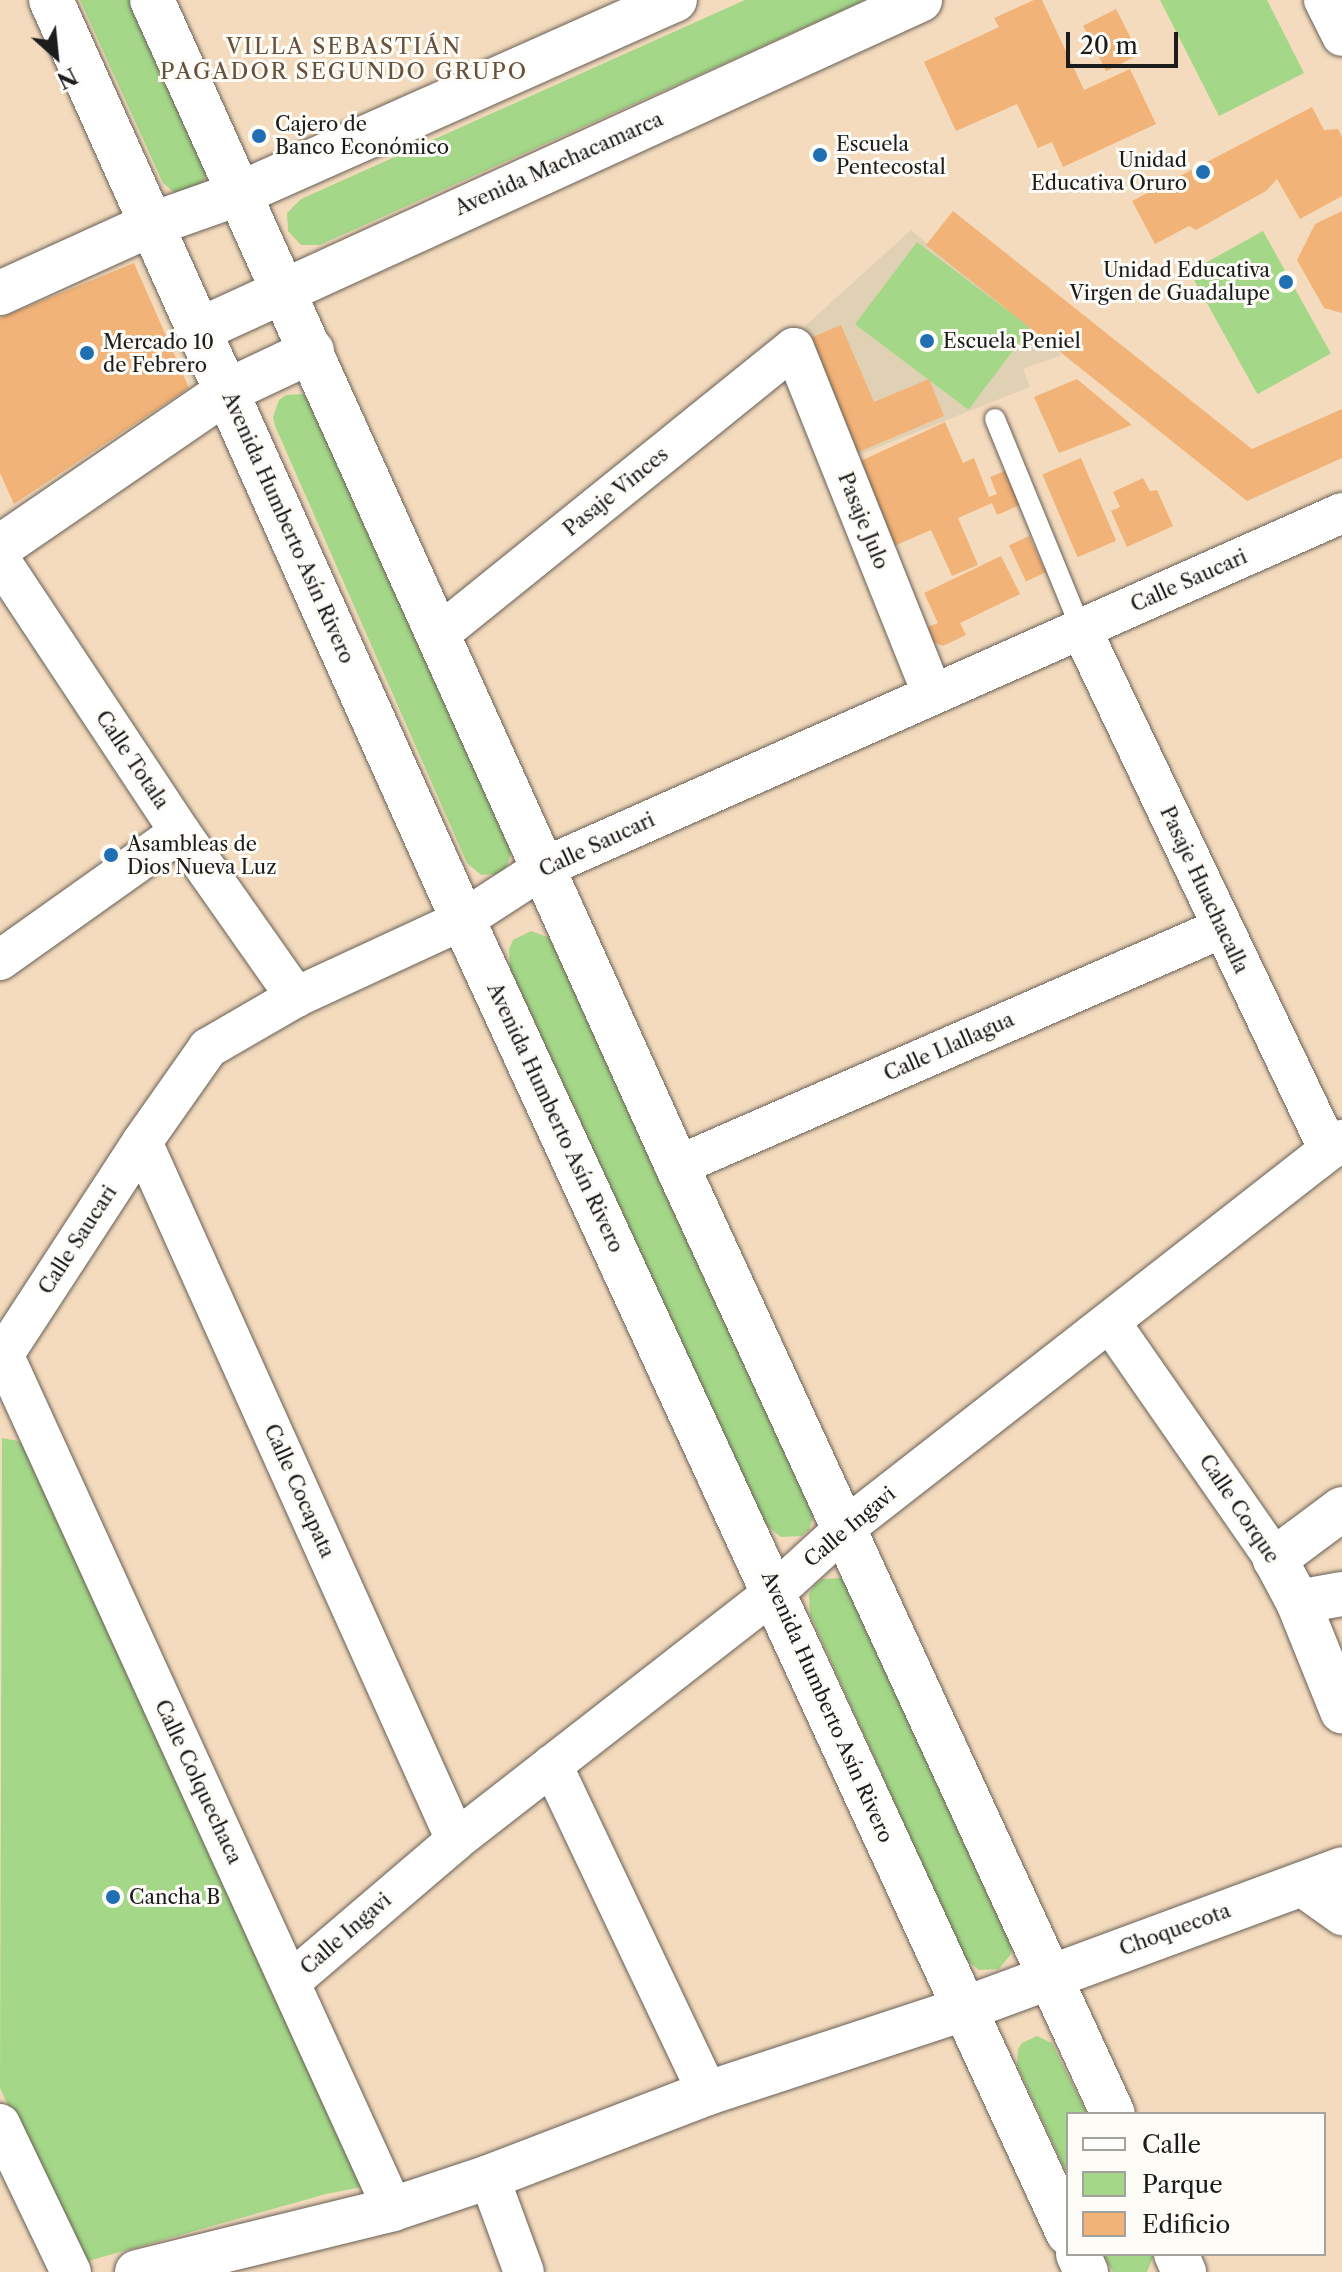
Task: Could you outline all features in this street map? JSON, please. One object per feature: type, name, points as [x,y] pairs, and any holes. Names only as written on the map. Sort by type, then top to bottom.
[{"type":"street","name":"Avenida Humberto Asín Rivero","points":[[51,0],[463,920],[1066,2229]]},
{"type":"street","points":[[152,0],[677,1166],[1112,2112]]},
{"type":"street","points":[[0,293],[150,225],[241,193],[675,0]]},
{"type":"street","name":"Avenida Machacamarca","points":[[199,330],[920,0]]},
{"type":"street","points":[[1324,0],[1342,36]]},
{"type":"street","name":"Pasaje Vinces","points":[[438,635],[794,348]]},
{"type":"street","name":"Pasaje Julo","points":[[794,348],[932,693]]},
{"type":"street","points":[[0,547],[227,391],[312,351]]},
{"type":"street","name":"Calle Saucari","points":[[2,1357],[142,1142],[208,1048],[296,997],[463,920],[545,867],[1342,513]]},
{"type":"street","name":"Calle Totala","points":[[0,560],[180,832],[296,997]]},
{"type":"street","name":"Pasaje Huachacalla","points":[[1081,629],[1222,928],[1335,1145]]},
{"type":"street","points":[[0,960],[180,832]]},
{"type":"street","name":"Calle Llallagua","points":[[677,1166],[1222,928]]},
{"type":"street","name":"Calle Cocapata","points":[[142,1142],[456,1840]]},
{"type":"street","name":"Calle Ingavi","points":[[290,1982],[456,1840],[775,1592],[845,1528],[1335,1145]]},
{"type":"street","name":"Calle Corque","points":[[1110,1322],[1275,1559],[1298,1602],[1342,1711]]},
{"type":"street","name":"Calle Colquechaca","points":[[2,1357],[393,2209]]},
{"type":"street","points":[[1275,1559],[1342,1509]]},
{"type":"street","points":[[1298,1602],[1342,1594]]},
{"type":"street","points":[[552,1765],[708,2093]]},
{"type":"street","name":"Choquecota","points":[[137,2272],[393,2209],[489,2177],[708,2093],[964,2009],[1050,1974],[1342,1869]]},
{"type":"street","points":[[1300,1885],[1342,1915]]},
{"type":"street","points":[[0,2124],[71,2272]]},
{"type":"street","points":[[489,2177],[524,2272]]},
{"type":"lane","points":[[995,419],[1081,629]]},
{"type":"shaded area","name":"Escuela Peniel","points":[[911,230],[1062,355],[1023,369],[1030,387],[856,456],[804,327]]},
{"type":"green space","points":[[80,0],[132,0],[207,172],[201,188],[176,194],[163,183]]},
{"type":"green space","points":[[745,0],[865,0],[320,245],[301,245],[288,231],[287,213],[301,199]]},
{"type":"green space","points":[[1160,0],[1267,0],[1304,73],[1219,116]]},
{"type":"green space","points":[[1263,231],[1331,353],[1257,394],[1190,272]]},
{"type":"green space","points":[[917,242],[1030,327],[968,410],[855,324]]},
{"type":"green space","points":[[304,394],[312,399],[512,851],[506,868],[498,874],[481,875],[467,863],[275,426],[273,417],[279,400],[286,395]]},
{"type":"green space","points":[[531,931],[550,938],[815,1511],[809,1530],[801,1536],[781,1537],[766,1525],[510,969],[509,949],[513,940]]},
{"type":"green space","name":"Cancha B","points":[[2,1438],[18,1441],[30,1451],[372,2185],[326,2194],[81,2263],[0,2088]]},
{"type":"green space","points":[[841,1578],[850,1583],[1013,1944],[1011,1954],[999,1969],[979,1970],[964,1958],[810,1614],[809,1594],[814,1586],[822,1579]]},
{"type":"green space","points":[[1037,2036],[1052,2043],[1086,2112],[1066,2112],[1066,2172],[1017,2065],[1018,2049],[1022,2043]]},
{"type":"green space","points":[[1104,2256],[1153,2256],[1147,2272],[1113,2272]]},
{"type":"building","points":[[1034,0],[1042,0],[1084,90],[1130,69],[1156,124],[1063,167],[1052,142],[1038,148],[1017,104],[956,131],[924,62],[999,27],[994,18]]},
{"type":"building","points":[[1116,9],[1139,54],[1106,71],[1083,26]]},
{"type":"building","points":[[1312,107],[1324,130],[1338,129],[1342,137],[1342,196],[1300,219],[1277,179],[1266,191],[1196,230],[1189,226],[1155,244],[1132,201]]},
{"type":"building","points":[[953,211],[1252,449],[1342,409],[1342,458],[1247,501],[926,245]]},
{"type":"building","points":[[1342,211],[1342,313],[1324,308],[1297,260],[1315,224]]},
{"type":"building","name":"Mercado 10 de Febrero","points":[[134,263],[189,388],[14,504],[0,473],[0,318]]},
{"type":"building","points":[[841,325],[874,402],[929,379],[944,416],[842,459],[794,345]]},
{"type":"building","points":[[1077,379],[1132,425],[1059,453],[1034,397]]},
{"type":"building","points":[[945,422],[963,463],[974,458],[989,497],[997,494],[990,477],[1005,471],[1020,505],[997,515],[992,503],[958,518],[978,565],[952,576],[931,530],[894,546],[850,466]]},
{"type":"building","points":[[1081,458],[1116,541],[1078,557],[1042,474]]},
{"type":"building","points":[[1143,478],[1150,491],[1157,490],[1173,526],[1127,547],[1111,511],[1120,507],[1113,492]]},
{"type":"building","points":[[1029,536],[1046,572],[1026,582],[1009,545]]},
{"type":"building","points":[[1001,556],[1020,594],[960,623],[966,635],[943,646],[929,640],[923,629],[938,623],[924,593]]},
{"type":"place","name":"Cajero de Banco Económico","points":[[259,136]]},
{"type":"place","name":"Escuela Pentecostal","points":[[820,155]]},
{"type":"place","name":"Unidad Educativa Oruro","points":[[1203,172]]},
{"type":"place","name":"Unidad Educativa Virgen de Guadalupe","points":[[1286,282]]},
{"type":"place","name":"Escuela Peniel","points":[[927,341]]},
{"type":"place","name":"Mercado 10 de Febrero","points":[[87,353]]},
{"type":"place","name":"Asambleas de Dios Nueva Luz","points":[[111,855]]},
{"type":"place","name":"Cancha B","points":[[113,1897]]},
{"type":"district","name":"VILLA SEBASTIÁN PAGADOR SEGUNDO GRUPO","points":[[344,58]]}]
